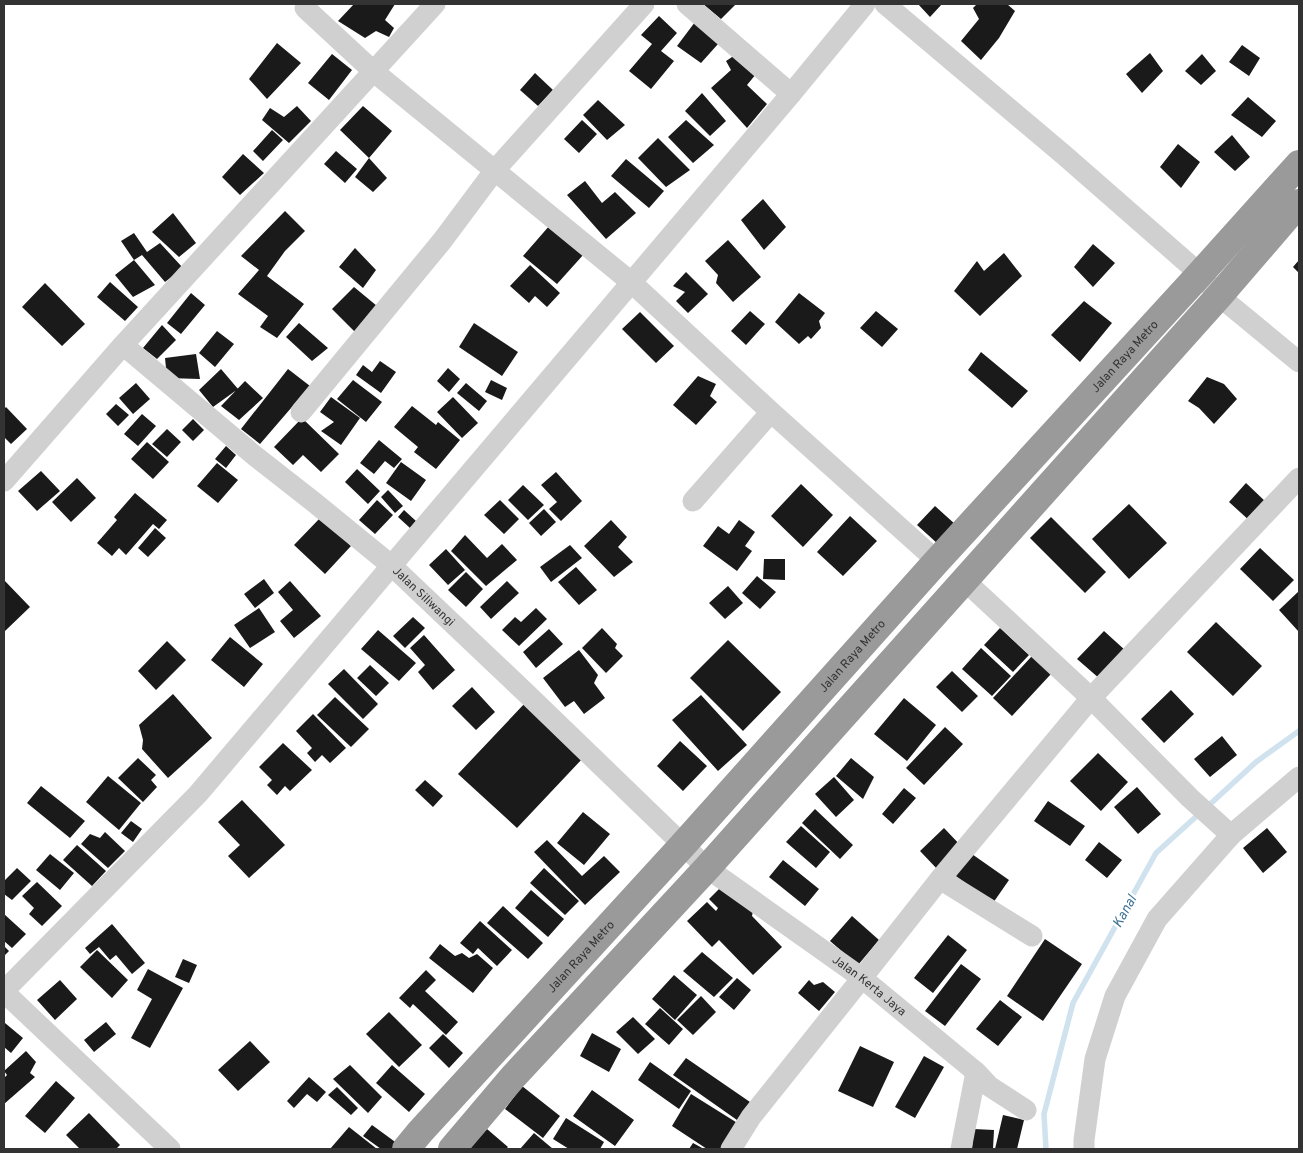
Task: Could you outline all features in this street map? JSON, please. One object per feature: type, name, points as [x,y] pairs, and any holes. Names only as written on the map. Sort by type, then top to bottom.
[{"type":"highway","name":"Jalan Raya Metro","points":[[406,1149],[682,846],[937,561],[1299,164]]},
{"type":"highway","points":[[452,1149],[513,1077],[707,868],[1219,296],[1299,203]]},
{"type":"street","points":[[4,481],[123,345],[435,4]]},
{"type":"street","points":[[301,412],[442,241],[494,170],[644,4]]},
{"type":"street","points":[[687,4],[791,94]]},
{"type":"street","points":[[170,1149],[4,992],[198,794],[791,94],[864,4]]},
{"type":"street","points":[[885,4],[1064,155],[1200,274],[1219,296],[1299,362]]},
{"type":"street","points":[[305,8],[373,71],[631,282],[937,561]]},
{"type":"street","name":"Jalan Siliwangi","points":[[123,345],[255,456],[392,566],[707,868]]},
{"type":"street","points":[[693,501],[772,412]]},
{"type":"street","points":[[731,1149],[751,1117],[940,879],[1091,698],[1299,478]]},
{"type":"street","points":[[964,580],[1091,698],[1190,798],[1226,831]]},
{"type":"street","points":[[1084,1149],[1095,1059],[1115,996],[1158,919],[1226,831],[1299,777]]},
{"type":"street","name":"Jalan Kerta Jaya","points":[[707,868],[862,978],[976,1072],[989,1086],[1026,1110]]},
{"type":"street","points":[[940,879],[1032,936]]},
{"type":"street","points":[[962,1149],[976,1072]]},
{"type":"building","points":[[354,4],[395,4],[385,20],[394,28],[389,37],[376,31],[365,38],[338,21]]},
{"type":"building","points":[[703,4],[736,4],[721,19]]},
{"type":"building","points":[[918,4],[942,4],[930,17]]},
{"type":"building","points":[[977,4],[1007,4],[1015,11],[999,38],[981,60],[961,41],[979,19],[973,8]]},
{"type":"building","points":[[659,16],[677,33],[661,51],[674,61],[651,89],[629,71],[652,44],[641,35]]},
{"type":"building","points":[[695,22],[718,44],[701,63],[677,46]]},
{"type":"building","points":[[277,43],[301,63],[267,99],[249,79]]},
{"type":"building","points":[[1242,45],[1260,58],[1249,76],[1229,62]]},
{"type":"building","points":[[741,51],[761,68],[747,85],[767,104],[747,128],[711,88],[731,70],[726,61]]},
{"type":"building","points":[[1150,53],[1163,71],[1142,93],[1126,74]]},
{"type":"building","points":[[332,54],[352,70],[329,100],[308,83]]},
{"type":"building","points":[[1202,54],[1216,71],[1201,85],[1185,71]]},
{"type":"building","points":[[535,73],[553,90],[538,106],[520,90]]},
{"type":"building","points":[[702,93],[726,121],[710,136],[685,111]]},
{"type":"building","points":[[1248,97],[1276,121],[1262,137],[1231,115]]},
{"type":"building","points":[[598,100],[625,125],[607,140],[583,115]]},
{"type":"building","points":[[297,106],[311,121],[289,143],[262,120],[270,108],[284,117]]},
{"type":"building","points":[[363,106],[392,131],[369,158],[340,130]]},
{"type":"building","points":[[582,120],[597,134],[579,153],[564,139]]},
{"type":"building","points":[[686,120],[714,145],[693,163],[668,137]]},
{"type":"building","points":[[272,130],[283,140],[263,161],[253,151]]},
{"type":"building","points":[[1232,135],[1250,157],[1235,171],[1214,152]]},
{"type":"building","points":[[658,138],[690,170],[666,187],[638,158]]},
{"type":"building","points":[[1178,144],[1200,162],[1181,188],[1160,167]]},
{"type":"building","points":[[336,151],[357,169],[345,183],[324,164]]},
{"type":"building","points":[[243,154],[264,173],[240,195],[222,177]]},
{"type":"building","points":[[369,158],[387,178],[373,192],[355,177]]},
{"type":"building","points":[[626,159],[664,191],[649,208],[611,176]]},
{"type":"building","points":[[585,181],[602,203],[615,192],[636,213],[606,239],[567,195]]},
{"type":"building","points":[[763,199],[786,227],[764,250],[741,220]]},
{"type":"building","points":[[285,211],[305,231],[285,251],[267,276],[304,304],[277,338],[260,327],[268,316],[238,294],[259,270],[241,256]]},
{"type":"building","points":[[173,213],[196,243],[179,257],[152,232]]},
{"type":"building","points":[[550,225],[584,254],[557,284],[523,256]]},
{"type":"building","points":[[134,233],[147,252],[160,243],[183,268],[165,282],[142,255],[134,260],[121,241]]},
{"type":"building","points":[[728,240],[761,277],[733,302],[716,283],[718,275],[705,261]]},
{"type":"building","points":[[1093,244],[1115,263],[1093,287],[1074,267]]},
{"type":"building","points":[[355,248],[376,270],[363,288],[339,267]]},
{"type":"building","points":[[1004,253],[1022,276],[980,316],[954,291],[977,261],[984,271]]},
{"type":"building","points":[[134,260],[155,285],[133,297],[115,275]]},
{"type":"building","points":[[1299,260],[1299,273],[1293,267]]},
{"type":"building","points":[[530,265],[560,293],[547,307],[535,296],[529,303],[510,286]]},
{"type":"building","points":[[686,272],[708,294],[688,313],[676,301],[685,292],[673,286]]},
{"type":"building","points":[[110,282],[138,307],[125,321],[97,297]]},
{"type":"building","points":[[45,283],[85,324],[62,346],[22,307]]},
{"type":"building","points":[[354,287],[377,306],[355,332],[332,309]]},
{"type":"building","points":[[191,293],[205,305],[181,334],[167,323]]},
{"type":"building","points":[[799,293],[825,313],[819,321],[821,328],[811,339],[808,336],[799,344],[775,322]]},
{"type":"building","points":[[1084,301],[1112,323],[1080,362],[1051,335]]},
{"type":"building","points":[[750,311],[765,324],[746,345],[731,331]]},
{"type":"building","points":[[876,311],[898,329],[882,347],[860,328]]},
{"type":"building","points":[[640,312],[674,346],[656,363],[622,329]]},
{"type":"building","points":[[299,323],[328,348],[312,361],[286,337]]},
{"type":"building","points":[[474,323],[518,352],[502,376],[459,347]]},
{"type":"building","points":[[162,325],[176,340],[157,359],[143,348]]},
{"type":"building","points":[[217,331],[234,344],[215,367],[199,353]]},
{"type":"building","points":[[981,352],[1028,391],[1012,408],[968,370]]},
{"type":"building","points":[[196,354],[200,379],[167,378],[165,358]]},
{"type":"building","points":[[380,361],[396,372],[381,393],[356,375],[363,365],[372,372]]},
{"type":"building","points":[[448,368],[460,379],[449,392],[437,381]]},
{"type":"building","points":[[221,369],[238,389],[213,407],[199,390]]},
{"type":"building","points":[[288,369],[310,386],[260,444],[241,429]]},
{"type":"building","points":[[698,376],[716,384],[710,396],[717,402],[696,425],[673,405]]},
{"type":"building","points":[[1207,377],[1224,384],[1237,399],[1214,424],[1199,408],[1188,401]]},
{"type":"building","points":[[353,380],[382,402],[366,422],[337,399]]},
{"type":"building","points":[[491,380],[507,388],[502,400],[485,392]]},
{"type":"building","points":[[245,381],[263,398],[239,420],[221,406]]},
{"type":"building","points":[[136,383],[150,399],[133,414],[119,398]]},
{"type":"building","points":[[466,383],[487,401],[479,411],[457,393]]},
{"type":"building","points":[[331,397],[360,418],[341,445],[321,431],[334,422],[320,412]]},
{"type":"building","points":[[453,397],[478,423],[462,438],[437,412]]},
{"type":"building","points":[[116,404],[129,415],[118,426],[106,414]]},
{"type":"building","points":[[412,406],[436,425],[438,422],[460,440],[436,469],[414,452],[418,447],[394,427]]},
{"type":"building","points":[[6,407],[27,429],[11,444],[4,437],[4,409]]},
{"type":"building","points":[[142,414],[156,426],[138,446],[124,434]]},
{"type":"building","points":[[302,418],[339,454],[321,472],[303,455],[293,465],[274,447]]},
{"type":"building","points":[[193,419],[204,430],[193,441],[182,430]]},
{"type":"building","points":[[167,429],[181,442],[167,457],[152,444]]},
{"type":"building","points":[[379,440],[402,459],[394,468],[385,461],[374,474],[360,463]]},
{"type":"building","points":[[147,442],[169,462],[153,479],[131,459]]},
{"type":"building","points":[[226,446],[236,455],[226,468],[215,459]]},
{"type":"building","points":[[401,462],[426,480],[411,501],[386,483]]},
{"type":"building","points":[[217,463],[238,480],[218,503],[197,486]]},
{"type":"building","points":[[357,469],[380,491],[368,504],[345,482]]},
{"type":"building","points":[[41,471],[60,491],[37,511],[18,491]]},
{"type":"building","points":[[556,472],[582,501],[561,521],[549,509],[557,502],[541,485]]},
{"type":"building","points":[[77,478],[96,498],[71,522],[52,502]]},
{"type":"building","points":[[1246,483],[1268,504],[1251,522],[1229,502]]},
{"type":"building","points":[[801,484],[833,515],[803,547],[771,516]]},
{"type":"building","points":[[523,485],[544,505],[528,520],[508,500]]},
{"type":"building","points":[[388,490],[403,506],[395,513],[381,497]]},
{"type":"building","points":[[135,493],[167,520],[159,529],[153,524],[126,555],[119,548],[112,556],[97,543],[117,520],[114,517]]},
{"type":"building","points":[[377,500],[393,515],[375,534],[359,520]]},
{"type":"building","points":[[500,500],[519,519],[504,534],[484,515]]},
{"type":"building","points":[[1129,504],[1167,543],[1129,579],[1092,539]]},
{"type":"building","points":[[935,506],[956,525],[938,544],[917,525]]},
{"type":"building","points":[[544,509],[556,522],[541,536],[529,523]]},
{"type":"building","points":[[404,510],[416,521],[410,528],[398,517]]},
{"type":"building","points":[[850,516],[877,541],[843,576],[817,552]]},
{"type":"building","points":[[321,517],[351,546],[325,574],[294,545]]},
{"type":"building","points":[[1051,517],[1106,572],[1085,593],[1030,538]]},
{"type":"building","points":[[611,520],[627,537],[618,547],[633,562],[614,577],[584,546]]},
{"type":"building","points":[[739,520],[755,532],[745,546],[752,551],[737,571],[703,546],[718,526],[729,534]]},
{"type":"building","points":[[155,528],[166,538],[148,557],[138,548]]},
{"type":"building","points":[[465,535],[487,558],[502,544],[517,560],[486,586],[451,551]]},
{"type":"building","points":[[570,545],[582,558],[551,582],[540,567]]},
{"type":"building","points":[[1260,548],[1294,580],[1273,601],[1240,569]]},
{"type":"building","points":[[446,549],[465,570],[448,585],[429,565]]},
{"type":"building","points":[[764,559],[785,559],[785,580],[763,579]]},
{"type":"building","points":[[576,567],[597,590],[579,605],[558,582]]},
{"type":"building","points":[[466,572],[483,589],[466,607],[448,590]]},
{"type":"building","points":[[757,576],[776,592],[760,609],[742,593]]},
{"type":"building","points":[[264,579],[274,593],[255,608],[244,594]]},
{"type":"building","points":[[4,580],[30,607],[5,631],[4,630]]},
{"type":"building","points":[[290,581],[321,616],[294,638],[280,621],[293,610],[278,592]]},
{"type":"building","points":[[507,581],[519,593],[491,619],[480,607]]},
{"type":"building","points":[[728,586],[743,603],[725,619],[709,603]]},
{"type":"building","points":[[1299,591],[1299,632],[1279,610]]},
{"type":"building","points":[[259,608],[275,632],[250,648],[234,625]]},
{"type":"building","points":[[536,608],[547,619],[519,646],[502,630],[515,617],[521,622]]},
{"type":"building","points":[[413,617],[425,628],[405,648],[393,636]]},
{"type":"building","points":[[1216,622],[1262,666],[1233,696],[1187,652]]},
{"type":"building","points":[[602,628],[617,644],[615,648],[623,656],[606,673],[582,648]]},
{"type":"building","points":[[1000,628],[1029,655],[1013,672],[984,645]]},
{"type":"building","points":[[549,629],[563,644],[536,668],[523,652]]},
{"type":"building","points":[[378,630],[416,663],[399,681],[361,649]]},
{"type":"building","points":[[1104,631],[1126,651],[1100,679],[1077,659]]},
{"type":"building","points":[[424,635],[455,670],[433,690],[418,672],[425,665],[410,648]]},
{"type":"building","points":[[230,637],[263,664],[244,687],[211,660]]},
{"type":"building","points":[[728,640],[781,692],[743,731],[690,678]]},
{"type":"building","points":[[167,641],[186,660],[156,690],[138,671]]},
{"type":"building","points":[[981,648],[1011,676],[992,696],[962,669]]},
{"type":"building","points":[[579,650],[598,675],[594,683],[605,698],[584,714],[574,701],[565,707],[543,678]]},
{"type":"building","points":[[1032,656],[1051,674],[1012,716],[993,698]]},
{"type":"building","points":[[370,665],[389,683],[376,696],[357,678]]},
{"type":"building","points":[[344,669],[378,704],[363,719],[328,684]]},
{"type":"building","points":[[952,671],[978,696],[962,712],[936,687]]},
{"type":"building","points":[[472,687],[495,712],[476,730],[452,706]]},
{"type":"building","points":[[1171,690],[1194,714],[1164,743],[1141,719]]},
{"type":"building","points":[[173,694],[212,738],[168,778],[142,749],[143,740],[139,725]]},
{"type":"building","points":[[701,695],[747,745],[718,771],[672,720]]},
{"type":"building","points":[[335,697],[369,729],[351,747],[317,715]]},
{"type":"building","points":[[904,698],[936,725],[907,761],[874,734]]},
{"type":"building","points":[[525,703],[583,758],[517,828],[458,774]]},
{"type":"building","points":[[313,714],[346,748],[330,763],[322,755],[315,762],[307,753],[312,748],[296,731]]},
{"type":"building","points":[[945,727],[963,744],[924,785],[906,768]]},
{"type":"building","points":[[1222,736],[1237,755],[1210,777],[1194,759]]},
{"type":"building","points":[[680,741],[707,766],[683,791],[657,766]]},
{"type":"building","points":[[283,743],[312,770],[290,791],[285,786],[277,795],[267,785],[272,780],[259,767]]},
{"type":"building","points":[[1098,753],[1128,782],[1101,811],[1070,781]]},
{"type":"building","points":[[138,758],[156,775],[151,780],[157,787],[143,802],[118,778]]},
{"type":"building","points":[[851,758],[874,777],[863,799],[836,776]]},
{"type":"building","points":[[108,776],[141,803],[119,830],[86,802]]},
{"type":"building","points":[[834,777],[854,800],[836,817],[815,794]]},
{"type":"building","points":[[425,780],[443,796],[433,807],[415,790]]},
{"type":"building","points":[[41,786],[85,821],[70,838],[27,803]]},
{"type":"building","points":[[1137,787],[1161,814],[1138,834],[1114,807]]},
{"type":"building","points":[[904,788],[916,798],[893,824],[882,814]]},
{"type":"building","points":[[242,800],[285,845],[249,878],[228,856],[240,845],[218,822]]},
{"type":"building","points":[[1048,801],[1085,826],[1070,846],[1034,821]]},
{"type":"building","points":[[815,809],[853,845],[840,859],[802,823]]},
{"type":"building","points":[[583,812],[610,834],[584,865],[557,843]]},
{"type":"building","points":[[131,821],[142,829],[133,842],[121,833]]},
{"type":"building","points":[[801,826],[830,852],[816,868],[786,842]]},
{"type":"building","points":[[944,828],[963,848],[939,871],[920,851]]},
{"type":"building","points":[[1267,828],[1287,852],[1263,873],[1243,848]]},
{"type":"building","points":[[105,832],[125,851],[108,868],[81,844],[90,834],[100,838]]},
{"type":"building","points":[[547,840],[582,876],[604,856],[620,872],[585,905],[534,852]]},
{"type":"building","points":[[1099,842],[1122,860],[1107,878],[1085,860]]},
{"type":"building","points":[[77,845],[106,871],[92,886],[63,860]]},
{"type":"building","points":[[969,852],[1009,880],[993,903],[953,874]]},
{"type":"building","points":[[50,854],[74,873],[60,890],[36,870]]},
{"type":"building","points":[[783,860],[819,889],[805,906],[769,877]]},
{"type":"building","points":[[17,868],[31,881],[12,900],[4,894],[4,881]]},
{"type":"building","points":[[544,868],[579,901],[565,915],[530,883]]},
{"type":"building","points":[[37,882],[62,906],[42,926],[29,914],[34,908],[22,896]]},
{"type":"building","points":[[723,885],[753,911],[752,916],[782,947],[753,975],[719,940],[712,947],[687,921],[707,902],[716,911],[718,908],[709,899]]},
{"type":"building","points":[[531,890],[564,919],[548,937],[515,908]]},
{"type":"building","points":[[503,906],[543,943],[528,959],[487,923]]},
{"type":"building","points":[[4,914],[26,934],[12,948],[4,941]]},
{"type":"building","points":[[852,916],[879,940],[858,965],[830,941]]},
{"type":"building","points":[[480,921],[512,950],[497,966],[478,948],[473,954],[460,943]]},
{"type":"building","points":[[112,924],[145,963],[132,974],[116,955],[110,960],[99,947],[90,954],[85,948]]},
{"type":"building","points":[[948,935],[967,950],[933,993],[914,978]]},
{"type":"building","points":[[1045,939],[1082,964],[1043,1021],[1007,996]]},
{"type":"building","points":[[440,944],[455,956],[462,953],[469,958],[477,954],[493,968],[473,993],[429,958]]},
{"type":"building","points":[[4,946],[9,951],[4,956]]},
{"type":"building","points":[[97,950],[128,980],[112,998],[80,967]]},
{"type":"building","points":[[702,952],[733,978],[714,997],[683,971]]},
{"type":"building","points":[[183,959],[197,965],[189,983],[175,977]]},
{"type":"building","points":[[961,964],[981,979],[945,1026],[925,1011]]},
{"type":"building","points":[[148,969],[183,988],[150,1048],[131,1038],[152,999],[137,990]]},
{"type":"building","points":[[426,970],[436,980],[425,991],[458,1022],[446,1035],[413,1004],[410,1008],[399,998]]},
{"type":"building","points":[[674,975],[697,995],[675,1020],[652,999]]},
{"type":"building","points":[[737,978],[751,990],[734,1010],[719,997]]},
{"type":"building","points":[[60,980],[77,999],[55,1020],[37,1000]]},
{"type":"building","points":[[809,980],[814,985],[823,982],[835,992],[819,1011],[798,993]]},
{"type":"building","points":[[701,996],[716,1012],[693,1035],[677,1020]]},
{"type":"building","points":[[1000,1000],[1022,1017],[998,1046],[976,1029]]},
{"type":"building","points":[[660,1008],[683,1029],[669,1045],[645,1024]]},
{"type":"building","points":[[389,1012],[422,1045],[399,1067],[366,1034]]},
{"type":"building","points":[[633,1017],[655,1039],[638,1054],[616,1032]]},
{"type":"building","points":[[106,1022],[116,1034],[94,1052],[84,1040]]},
{"type":"building","points":[[5,1023],[23,1038],[11,1053],[4,1047]]},
{"type":"building","points":[[592,1033],[621,1049],[609,1072],[580,1056]]},
{"type":"building","points":[[443,1034],[463,1053],[449,1068],[429,1048]]},
{"type":"building","points":[[250,1041],[270,1062],[238,1091],[218,1070]]},
{"type":"building","points":[[860,1046],[894,1062],[873,1107],[838,1091]]},
{"type":"building","points":[[26,1051],[36,1062],[30,1073],[35,1077],[4,1104],[4,1078],[7,1075],[4,1071]]},
{"type":"building","points":[[924,1056],[944,1067],[915,1118],[895,1107]]},
{"type":"building","points":[[686,1058],[750,1102],[737,1120],[673,1075]]},
{"type":"building","points":[[650,1062],[691,1091],[679,1109],[638,1080]]},
{"type":"building","points":[[350,1065],[382,1097],[368,1113],[333,1079]]},
{"type":"building","points":[[392,1065],[425,1094],[409,1112],[376,1083]]},
{"type":"building","points":[[309,1077],[326,1092],[317,1102],[307,1094],[294,1108],[287,1101]]},
{"type":"building","points":[[56,1081],[75,1098],[45,1133],[25,1116]]},
{"type":"building","points":[[522,1086],[560,1116],[543,1138],[505,1109]]},
{"type":"building","points":[[337,1087],[358,1108],[351,1115],[328,1095]]},
{"type":"building","points":[[592,1090],[634,1120],[615,1146],[573,1116]]},
{"type":"building","points":[[691,1094],[739,1124],[722,1149],[707,1149],[672,1126]]},
{"type":"building","points":[[89,1113],[120,1145],[116,1149],[80,1149],[66,1135]]},
{"type":"building","points":[[1003,1115],[1024,1120],[1017,1149],[995,1149]]},
{"type":"building","points":[[566,1118],[604,1142],[600,1149],[569,1149],[553,1139]]},
{"type":"building","points":[[372,1125],[398,1144],[394,1149],[381,1149],[363,1136]]},
{"type":"building","points":[[349,1127],[377,1149],[330,1149]]},
{"type":"building","points":[[487,1129],[508,1147],[506,1149],[469,1149]]},
{"type":"building","points":[[974,1129],[994,1130],[993,1149],[972,1149]]},
{"type":"building","points":[[534,1133],[553,1149],[520,1149]]},
{"type":"building","points":[[693,1143],[704,1149],[689,1149]]},
{"type":"waterway","name":"Kanal","points":[[1207,807],[1256,762],[1299,731]]},
{"type":"waterway","name":"Kanal","points":[[1046,1149],[1044,1114],[1073,1003],[1156,853],[1200,813]]}]
